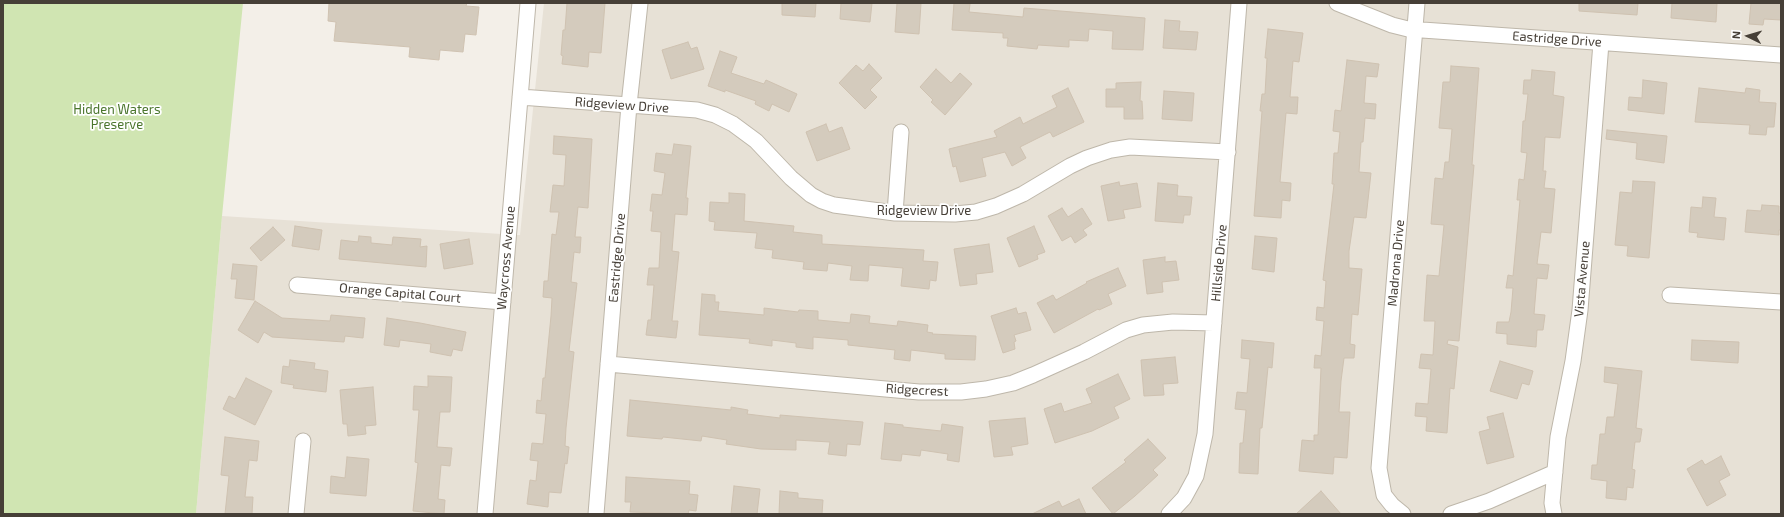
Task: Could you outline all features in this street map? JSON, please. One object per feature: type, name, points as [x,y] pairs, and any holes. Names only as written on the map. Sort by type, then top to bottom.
[{"type":"street","name":"Waycross Avenue","points":[[485,514],[528,3]]},
{"type":"street","name":"Eastridge Drive","points":[[596,514],[629,105],[640,3]]},
{"type":"street","name":"Hillside Drive","points":[[1169,514],[1184,498],[1196,476],[1205,434],[1239,3]]},
{"type":"street","name":"Eastridge Drive","points":[[1337,3],[1392,25],[1415,29],[1781,55]]},
{"type":"street","name":"Madrona Drive","points":[[1401,513],[1384,495],[1379,468],[1417,3]]},
{"type":"street","name":"Vista Avenue","points":[[1554,514],[1552,503],[1558,437],[1573,361],[1580,310],[1601,43]]},
{"type":"street","name":"Ridgeview Drive","points":[[520,97],[697,110],[715,115],[733,124],[756,141],[791,178],[811,195],[834,205],[896,214],[955,214],[976,212],[996,206],[1023,194],[1070,166],[1087,158],[1111,150],[1130,147],[1228,152]]},
{"type":"street","points":[[896,214],[901,132]]},
{"type":"street","name":"Orange Capital Court","points":[[297,285],[503,302]]},
{"type":"street","points":[[1670,295],[1781,302]]},
{"type":"street","name":"Ridgecrest","points":[[608,364],[919,392],[961,392],[999,386],[1033,375],[1084,352],[1126,330],[1143,325],[1173,322],[1214,323]]},
{"type":"street","points":[[296,514],[303,441]]},
{"type":"street","points":[[1451,514],[1489,501],[1555,472]]},
{"type":"shaded area","points":[[544,3],[1781,3],[1781,514],[493,514],[516,235],[520,235]]},
{"type":"shaded area","points":[[222,216],[501,234],[478,514],[196,514]]},
{"type":"green space","name":"Hidden Waters Preserve","points":[[3,3],[243,3],[222,216],[196,514],[3,514]]},
{"type":"building","points":[[329,3],[467,3],[466,6],[479,7],[476,35],[465,34],[463,52],[440,50],[439,60],[409,57],[410,47],[334,41],[336,22],[328,21]]},
{"type":"building","points":[[567,3],[605,3],[601,53],[589,52],[588,67],[562,64],[563,56],[561,55],[563,30],[565,30]]},
{"type":"building","points":[[782,3],[816,3],[815,17],[782,15]]},
{"type":"building","points":[[841,3],[872,3],[870,22],[840,19]]},
{"type":"building","points":[[897,3],[921,3],[919,34],[895,32]]},
{"type":"building","points":[[954,3],[970,4],[969,12],[1023,17],[1024,8],[1145,18],[1143,50],[1112,49],[1113,31],[1089,29],[1088,41],[1069,40],[1069,47],[1038,45],[1037,49],[1007,46],[1008,38],[1003,38],[1003,33],[952,30]]},
{"type":"building","points":[[1579,3],[1638,3],[1637,15],[1579,11]]},
{"type":"building","points":[[1672,3],[1717,3],[1716,22],[1671,18]]},
{"type":"building","points":[[1751,3],[1781,3],[1781,20],[1764,19],[1763,25],[1749,24]]},
{"type":"building","points":[[1165,20],[1180,21],[1179,31],[1198,32],[1196,50],[1163,48]]},
{"type":"building","points":[[1268,29],[1303,33],[1299,62],[1293,61],[1290,97],[1298,97],[1297,114],[1286,113],[1280,182],[1291,183],[1290,201],[1282,200],[1281,218],[1254,216],[1262,111],[1260,111],[1262,94],[1265,94],[1267,58],[1265,58]]},
{"type":"building","points":[[688,42],[691,49],[697,47],[704,69],[671,79],[662,50]]},
{"type":"building","points":[[720,51],[737,57],[731,73],[764,84],[766,80],[797,94],[789,112],[772,104],[769,111],[755,104],[756,101],[725,90],[725,92],[708,86]]},
{"type":"building","points":[[1347,60],[1379,64],[1377,77],[1366,76],[1364,103],[1376,104],[1375,119],[1365,118],[1363,142],[1361,142],[1359,172],[1371,173],[1366,218],[1354,217],[1349,251],[1349,268],[1362,269],[1358,315],[1352,314],[1350,344],[1355,345],[1354,358],[1344,358],[1341,381],[1339,412],[1350,412],[1347,458],[1334,457],[1333,474],[1299,471],[1302,440],[1314,441],[1314,435],[1318,435],[1321,368],[1314,368],[1315,355],[1321,356],[1324,321],[1316,320],[1317,307],[1324,308],[1326,281],[1323,280],[1334,184],[1332,184],[1334,153],[1338,153],[1340,132],[1333,131],[1335,110],[1341,111]]},
{"type":"building","points":[[869,64],[882,78],[870,90],[877,97],[865,109],[839,83],[856,65],[863,71]]},
{"type":"building","points":[[1451,66],[1479,68],[1472,165],[1474,165],[1459,341],[1448,340],[1447,344],[1458,347],[1454,389],[1450,388],[1447,433],[1426,431],[1427,417],[1415,416],[1416,403],[1428,404],[1431,369],[1419,368],[1421,354],[1433,355],[1435,321],[1424,321],[1427,275],[1439,276],[1444,225],[1431,224],[1435,178],[1443,179],[1445,162],[1449,162],[1452,129],[1439,128],[1443,82],[1450,82]]},
{"type":"building","points":[[936,69],[951,83],[960,73],[972,84],[945,115],[931,102],[933,100],[920,87]]},
{"type":"building","points":[[1532,70],[1555,72],[1553,95],[1564,97],[1560,138],[1545,137],[1543,171],[1546,171],[1544,188],[1555,189],[1551,233],[1541,232],[1537,264],[1549,265],[1547,279],[1537,278],[1534,314],[1545,315],[1543,330],[1537,330],[1536,347],[1507,344],[1507,334],[1496,333],[1497,322],[1509,322],[1511,312],[1513,288],[1506,288],[1508,275],[1513,276],[1520,200],[1517,200],[1519,179],[1524,180],[1527,153],[1521,152],[1523,121],[1525,121],[1528,94],[1523,94],[1524,80],[1531,80]]},
{"type":"building","points":[[1643,80],[1667,83],[1664,114],[1628,110],[1629,97],[1642,98]]},
{"type":"building","points":[[1141,82],[1140,101],[1142,101],[1143,119],[1124,119],[1124,107],[1106,107],[1106,89],[1116,89],[1116,83]]},
{"type":"building","points":[[1068,88],[1084,122],[1053,137],[1050,132],[1020,147],[1026,158],[1012,166],[1005,152],[982,158],[986,176],[960,182],[956,166],[953,167],[949,149],[997,137],[994,131],[1020,117],[1023,124],[1057,107],[1052,96]]},
{"type":"building","points":[[1699,88],[1745,93],[1746,88],[1760,90],[1759,102],[1776,103],[1774,127],[1767,127],[1766,135],[1749,134],[1750,125],[1695,122]]},
{"type":"building","points":[[1164,91],[1194,93],[1192,121],[1162,119]]},
{"type":"building","points":[[826,124],[829,132],[842,127],[850,149],[817,161],[806,132]]},
{"type":"building","points":[[1607,130],[1667,136],[1664,163],[1636,159],[1637,143],[1606,139]]},
{"type":"building","points":[[554,136],[592,139],[588,208],[578,207],[575,237],[581,237],[580,253],[574,252],[571,282],[577,283],[569,351],[574,352],[566,428],[565,446],[569,447],[567,464],[565,463],[561,493],[549,492],[548,507],[527,504],[530,480],[536,481],[538,461],[530,460],[532,443],[543,444],[546,414],[536,413],[537,400],[541,401],[543,378],[545,378],[551,316],[552,298],[543,297],[544,281],[548,281],[552,234],[556,235],[559,212],[550,212],[553,185],[564,186],[566,155],[553,154]]},
{"type":"building","points":[[674,144],[691,146],[686,198],[688,198],[687,215],[675,214],[672,251],[679,252],[672,321],[678,321],[676,338],[646,335],[648,320],[651,320],[654,285],[647,285],[649,268],[659,268],[661,232],[651,231],[653,211],[650,211],[652,194],[662,195],[665,173],[654,171],[656,153],[672,155]]},
{"type":"building","points":[[1633,181],[1655,182],[1649,258],[1627,256],[1628,246],[1615,245],[1620,192],[1632,193]]},
{"type":"building","points":[[1119,182],[1120,186],[1137,183],[1141,207],[1123,210],[1125,218],[1108,221],[1101,186]]},
{"type":"building","points":[[1158,183],[1178,185],[1177,196],[1192,197],[1190,215],[1184,215],[1183,223],[1155,221]]},
{"type":"building","points":[[729,193],[745,194],[744,221],[794,226],[793,232],[822,235],[822,244],[924,250],[923,261],[938,262],[936,281],[930,280],[929,289],[901,286],[903,268],[869,265],[868,281],[850,280],[852,266],[828,263],[827,271],[803,269],[804,262],[772,258],[773,250],[755,248],[757,233],[714,230],[715,222],[709,221],[710,202],[729,203]]},
{"type":"building","points":[[1703,197],[1716,198],[1714,217],[1726,218],[1724,240],[1697,237],[1698,233],[1689,232],[1691,207],[1702,208]]},
{"type":"building","points":[[1762,205],[1779,206],[1779,213],[1781,213],[1781,230],[1779,230],[1779,235],[1745,232],[1747,210],[1761,211]]},
{"type":"building","points":[[1062,208],[1068,217],[1082,208],[1092,224],[1083,230],[1087,235],[1075,243],[1071,236],[1062,241],[1048,216]]},
{"type":"building","points":[[295,226],[322,230],[319,250],[292,246]]},
{"type":"building","points":[[1034,226],[1045,252],[1037,255],[1038,259],[1019,267],[1007,238]]},
{"type":"building","points":[[273,227],[285,240],[261,261],[250,248]]},
{"type":"building","points":[[359,236],[371,237],[371,243],[392,245],[393,237],[421,239],[420,247],[427,246],[426,267],[339,259],[341,240],[358,242]]},
{"type":"building","points":[[1255,236],[1277,238],[1274,272],[1252,269]]},
{"type":"building","points":[[469,239],[473,264],[444,269],[440,244]]},
{"type":"building","points":[[989,244],[993,272],[976,274],[977,284],[960,286],[954,249]]},
{"type":"building","points":[[1165,257],[1165,262],[1176,261],[1179,280],[1162,282],[1163,292],[1147,294],[1143,260]]},
{"type":"building","points":[[233,264],[257,266],[254,300],[235,298],[237,279],[231,279]]},
{"type":"building","points":[[1118,268],[1126,286],[1108,294],[1112,304],[1099,310],[1098,309],[1054,333],[1037,303],[1053,295],[1056,300],[1087,283],[1086,282]]},
{"type":"building","points":[[702,294],[715,295],[715,302],[719,302],[718,311],[764,315],[764,308],[798,312],[799,310],[818,311],[818,320],[850,323],[851,314],[870,316],[869,323],[897,326],[898,321],[928,325],[927,332],[933,333],[932,334],[976,336],[975,360],[945,359],[945,354],[911,350],[910,361],[894,359],[895,350],[848,345],[848,340],[813,337],[813,349],[796,347],[796,343],[772,340],[772,346],[749,343],[750,339],[699,335]]},
{"type":"building","points":[[255,301],[282,318],[330,321],[331,315],[365,318],[363,338],[345,336],[344,342],[272,337],[264,332],[258,343],[238,330]]},
{"type":"building","points":[[1016,308],[1018,314],[1026,312],[1031,330],[1014,335],[1016,341],[1014,342],[1015,349],[1003,353],[991,316]]},
{"type":"building","points":[[387,318],[466,332],[462,351],[453,349],[451,356],[430,352],[431,344],[400,340],[399,347],[384,345]]},
{"type":"building","points":[[1242,340],[1274,343],[1272,368],[1268,367],[1262,428],[1260,428],[1258,474],[1239,473],[1240,443],[1243,443],[1246,410],[1235,409],[1237,392],[1247,393],[1250,359],[1241,358]]},
{"type":"building","points":[[1692,340],[1739,342],[1738,363],[1691,360]]},
{"type":"building","points":[[1175,357],[1178,383],[1163,384],[1164,395],[1144,396],[1141,360]]},
{"type":"building","points":[[290,360],[315,363],[314,369],[328,371],[326,392],[293,388],[294,385],[281,383],[283,366],[289,367]]},
{"type":"building","points":[[1500,361],[1533,371],[1529,385],[1522,383],[1517,399],[1490,391]]},
{"type":"building","points":[[1605,367],[1642,371],[1636,428],[1642,429],[1640,442],[1635,442],[1632,469],[1635,470],[1633,488],[1627,487],[1626,500],[1606,498],[1607,481],[1591,479],[1592,465],[1597,465],[1600,434],[1605,434],[1607,417],[1614,417],[1618,384],[1604,382]]},
{"type":"building","points":[[1118,374],[1130,399],[1114,407],[1119,418],[1092,431],[1055,443],[1044,409],[1061,403],[1064,412],[1092,403],[1086,389]]},
{"type":"building","points":[[428,376],[452,377],[450,412],[440,412],[437,447],[452,448],[450,466],[441,465],[438,499],[445,500],[444,514],[413,511],[418,463],[415,462],[419,410],[413,410],[414,386],[428,387]]},
{"type":"building","points":[[246,378],[272,391],[255,425],[223,409],[229,396],[235,399]]},
{"type":"building","points":[[373,387],[376,425],[365,426],[366,434],[348,436],[347,424],[343,424],[340,390]]},
{"type":"building","points":[[630,400],[731,410],[731,407],[748,410],[747,414],[780,418],[780,415],[863,422],[860,445],[847,444],[846,456],[828,454],[830,442],[796,440],[796,450],[761,449],[726,444],[727,440],[702,436],[701,441],[663,437],[662,439],[627,436]]},
{"type":"building","points":[[1503,413],[1514,457],[1487,464],[1479,432],[1490,429],[1487,417]]},
{"type":"building","points":[[1025,418],[1028,444],[1011,447],[1013,455],[994,457],[989,421]]},
{"type":"building","points":[[885,423],[903,425],[903,427],[941,431],[942,424],[963,427],[959,462],[947,460],[948,454],[921,450],[920,456],[902,454],[901,461],[881,459]]},
{"type":"building","points":[[225,437],[259,441],[257,461],[249,460],[245,497],[253,497],[252,514],[225,514],[229,476],[221,475]]},
{"type":"building","points":[[1148,439],[1166,458],[1153,470],[1158,475],[1113,514],[1092,488],[1126,462],[1124,460]]},
{"type":"building","points":[[1721,456],[1730,475],[1719,481],[1726,495],[1707,506],[1687,469],[1702,460],[1705,465]]},
{"type":"building","points":[[347,457],[369,459],[366,496],[330,493],[331,476],[345,478]]},
{"type":"building","points":[[626,477],[690,481],[689,494],[698,495],[696,511],[689,510],[688,514],[630,512],[631,502],[625,502]]},
{"type":"building","points":[[734,486],[760,489],[757,514],[731,514]]},
{"type":"building","points":[[780,491],[798,493],[798,498],[823,500],[822,514],[779,514]]},
{"type":"building","points":[[1321,491],[1341,514],[1296,514]]},
{"type":"building","points":[[1079,499],[1086,514],[1032,514],[1059,501],[1062,507]]}]
